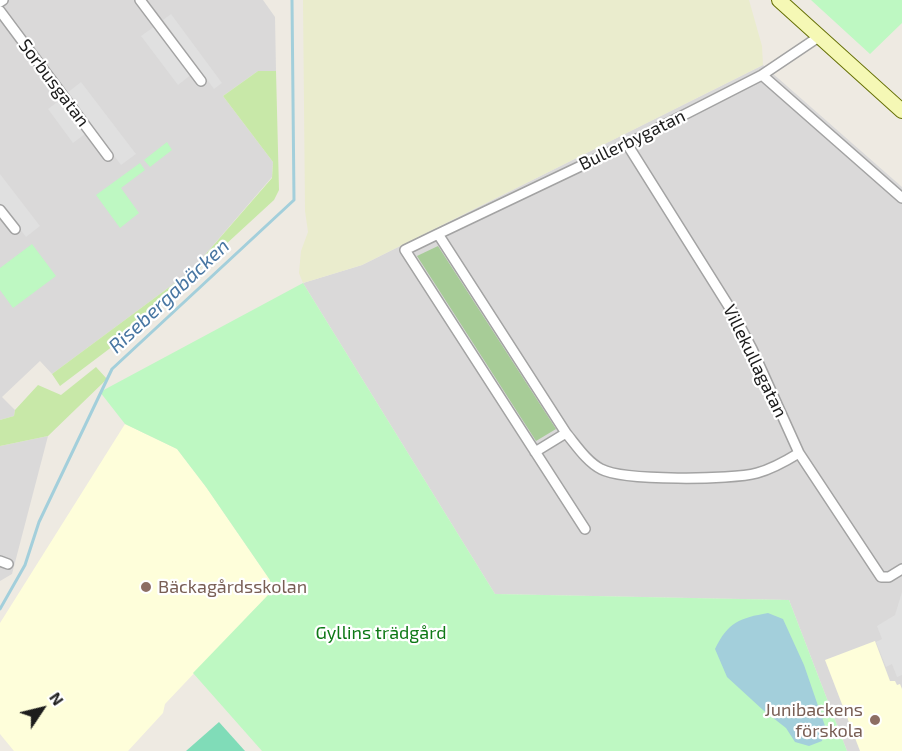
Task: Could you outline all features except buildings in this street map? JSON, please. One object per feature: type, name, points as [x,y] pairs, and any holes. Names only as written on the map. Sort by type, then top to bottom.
[{"type":"main road","points":[[779,0],[902,111]]},
{"type":"street","points":[[140,0],[201,81]]},
{"type":"street","name":"Sorbusgatan","points":[[0,11],[108,156]]},
{"type":"street","name":"Bullerbygatan","points":[[585,529],[405,250],[627,144],[762,75],[820,36]]},
{"type":"street","points":[[762,75],[902,198]]},
{"type":"street","name":"Villekullagatan","points":[[627,144],[733,313],[752,349],[799,453],[881,577],[889,577],[902,569]]},
{"type":"street","points":[[0,210],[15,229]]},
{"type":"street","points":[[438,234],[566,433],[601,469],[632,476],[709,477],[755,474],[799,453]]},
{"type":"street","points":[[535,452],[566,433]]},
{"type":"shaded area","points":[[0,0],[263,0],[275,17],[276,71],[258,71],[223,96],[273,162],[272,177],[191,271],[52,374],[40,361],[2,397],[15,410],[14,416],[0,420]]},
{"type":"shaded area","points":[[303,0],[749,0],[762,46],[763,65],[362,265],[303,283],[299,273],[301,251],[308,232],[305,211]]},
{"type":"shaded area","points":[[171,14],[222,83],[214,89],[163,20]]},
{"type":"shaded area","points":[[155,26],[192,74],[178,85],[141,36]]},
{"type":"shaded area","points":[[763,65],[902,187],[902,751],[847,751],[789,600],[495,594],[303,283],[362,265]]},
{"type":"shaded area","points":[[81,82],[136,154],[121,165],[67,93]]},
{"type":"shaded area","points":[[60,100],[85,134],[73,143],[48,109]]},
{"type":"shaded area","points":[[0,174],[40,226],[26,237],[0,203]]},
{"type":"shaded area","name":"Bäckagårdsskolan","points":[[125,424],[177,449],[270,580],[270,593],[165,704],[163,713],[128,751],[14,751],[0,734],[0,623]]},
{"type":"shaded area","points":[[48,436],[12,574],[0,581],[0,446]]},
{"type":"shaded area","points":[[902,592],[902,675],[897,677],[892,664],[886,667],[876,642],[882,639],[877,626],[895,615]]},
{"type":"shaded area","name":"Junibackens förskola","points":[[875,641],[890,681],[895,681],[897,685],[900,684],[902,689],[902,751],[860,751],[825,660]]},
{"type":"green space","points":[[811,0],[902,0],[902,23],[870,54]]},
{"type":"green space","points":[[258,71],[276,71],[279,190],[274,200],[125,337],[60,386],[52,374],[191,271],[272,178],[273,162],[223,96]]},
{"type":"green space","points":[[167,142],[172,150],[150,167],[144,160]]},
{"type":"green space","points":[[140,163],[145,170],[121,188],[139,213],[120,228],[96,195]]},
{"type":"green space","points":[[32,244],[56,276],[13,308],[0,290],[0,268]]},
{"type":"green space","points":[[438,246],[556,429],[536,441],[417,256]]},
{"type":"green space","name":"Gyllins trädgård","points":[[303,283],[495,594],[789,600],[847,751],[262,751],[193,673],[270,593],[270,580],[177,449],[125,424],[100,392]]},
{"type":"green space","points":[[96,367],[107,379],[48,436],[0,446],[0,420],[14,416],[15,410],[38,385],[61,395]]},
{"type":"green space","points":[[219,722],[245,751],[186,751]]},
{"type":"water","points":[[768,613],[783,619],[804,665],[825,726],[822,741],[809,746],[795,742],[786,728],[727,677],[715,649],[730,627],[742,619]]},
{"type":"waterway","name":"Risebergabäcken","points":[[0,609],[25,565],[39,522],[112,369],[294,200],[292,0]]},
{"type":"place","name":"Bäckagårdsskolan","points":[[146,587]]},
{"type":"place","name":"Junibackens förskola","points":[[875,720]]}]
